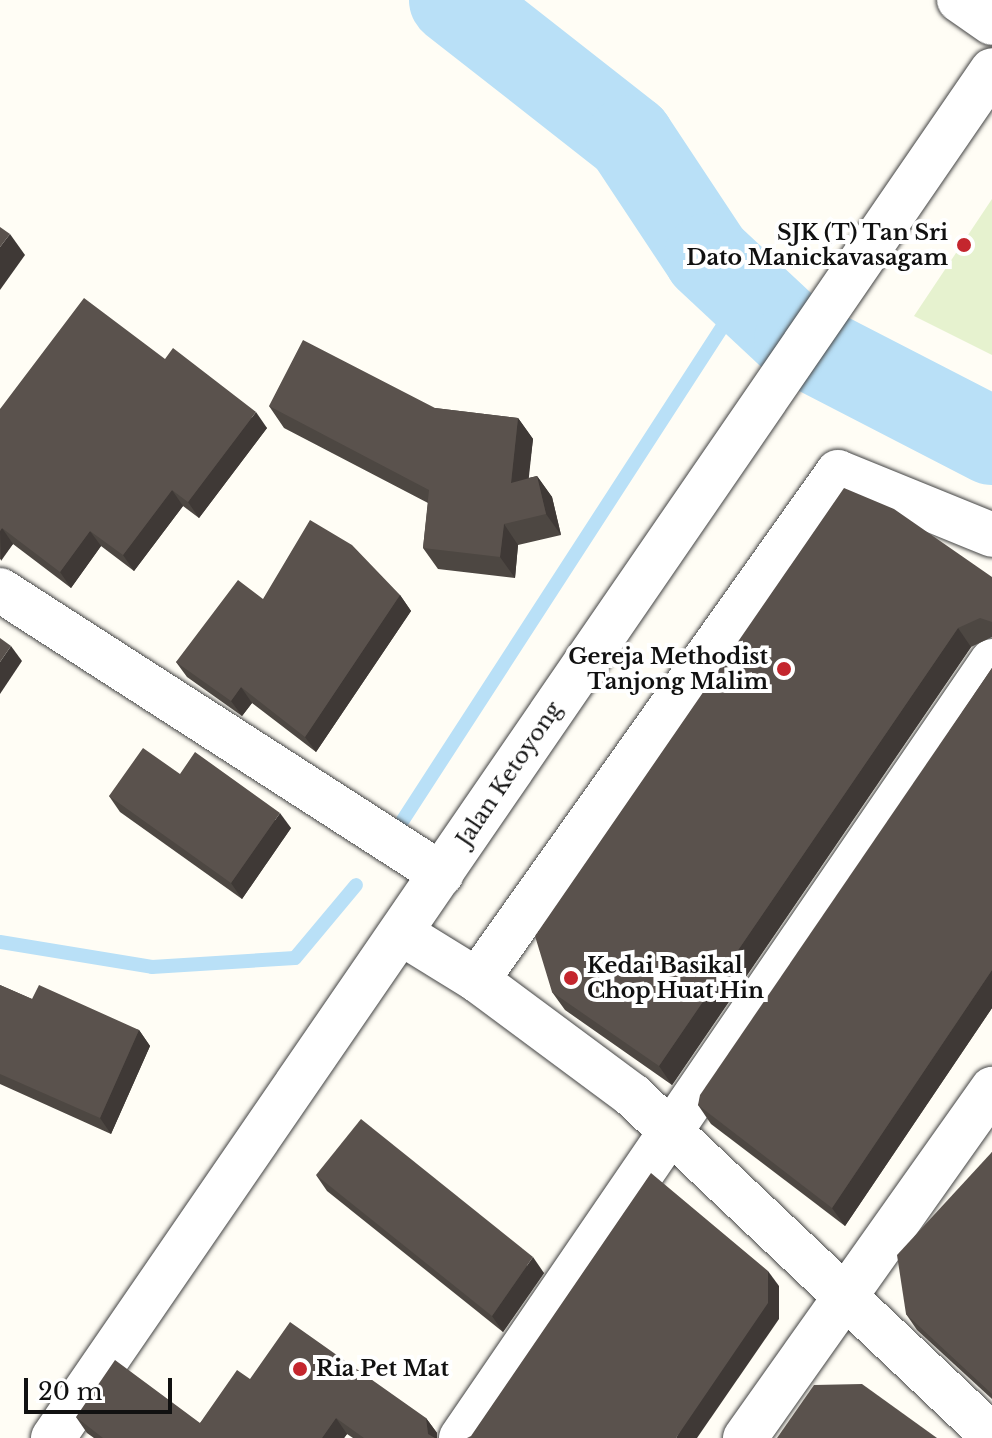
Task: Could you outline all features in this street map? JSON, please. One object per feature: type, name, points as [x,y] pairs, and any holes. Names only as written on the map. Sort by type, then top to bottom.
[{"type":"street","points":[[959,0],[992,23]]},
{"type":"street","name":"Jalan Ketoyong","points":[[60,1435],[992,70]]},
{"type":"street","points":[[477,980],[838,472],[992,535]]},
{"type":"street","points":[[0,590],[441,874]]},
{"type":"street","points":[[461,1438],[672,1134],[992,661]]},
{"type":"street","points":[[401,933],[477,980],[632,1095],[992,1435]]},
{"type":"street","points":[[745,1438],[989,1099]]},
{"type":"green space","points":[[992,199],[992,355],[914,316]]},
{"type":"building","points":[[0,227],[10,234],[0,247]]},
{"type":"building","points":[[84,298],[165,359],[173,348],[256,412],[188,502],[172,490],[123,555],[90,531],[60,572],[2,528],[0,531],[0,409]]},
{"type":"building","points":[[303,340],[435,408],[518,418],[511,483],[537,476],[546,514],[504,524],[500,557],[423,548],[429,490],[269,406]]},
{"type":"building","points":[[844,488],[894,509],[992,577],[992,622],[980,618],[958,628],[659,1066],[552,992],[535,936]]},
{"type":"building","points":[[310,520],[352,545],[400,595],[305,737],[241,687],[231,701],[176,662],[238,580],[263,599]]},
{"type":"building","points":[[0,638],[11,646],[0,662]]},
{"type":"building","points":[[992,668],[992,970],[832,1208],[698,1105],[700,1095]]},
{"type":"building","points":[[143,748],[180,774],[195,752],[280,813],[231,883],[109,796]]},
{"type":"building","points":[[0,985],[32,999],[39,985],[139,1030],[100,1118],[0,1074]]},
{"type":"building","points":[[361,1119],[533,1257],[492,1316],[316,1175]]},
{"type":"building","points":[[992,1152],[992,1394],[906,1314],[897,1255]]},
{"type":"building","points":[[651,1173],[768,1271],[768,1303],[676,1438],[467,1438],[471,1436]]},
{"type":"building","points":[[290,1322],[426,1418],[428,1434],[435,1438],[364,1438],[336,1418],[322,1438],[103,1438],[76,1417],[115,1360],[200,1423],[237,1370],[250,1379]]},
{"type":"building","points":[[862,1384],[937,1438],[777,1438],[814,1385]]},
{"type":"waterway","points":[[453,0],[630,139],[708,257],[798,341],[992,441]]},
{"type":"waterway","points":[[403,820],[745,292]]},
{"type":"waterway","points":[[0,942],[152,967],[295,958],[356,885]]},
{"type":"place","name":"SJK (T) Tan Sri Dato Manickavasagam","points":[[964,245]]},
{"type":"place","name":"Gereja Methodist Tanjong Malim","points":[[784,669]]},
{"type":"place","name":"Kedai Basikal Chop Huat Hin","points":[[571,978]]},
{"type":"place","name":"Ria Pet Mat","points":[[300,1369]]}]
